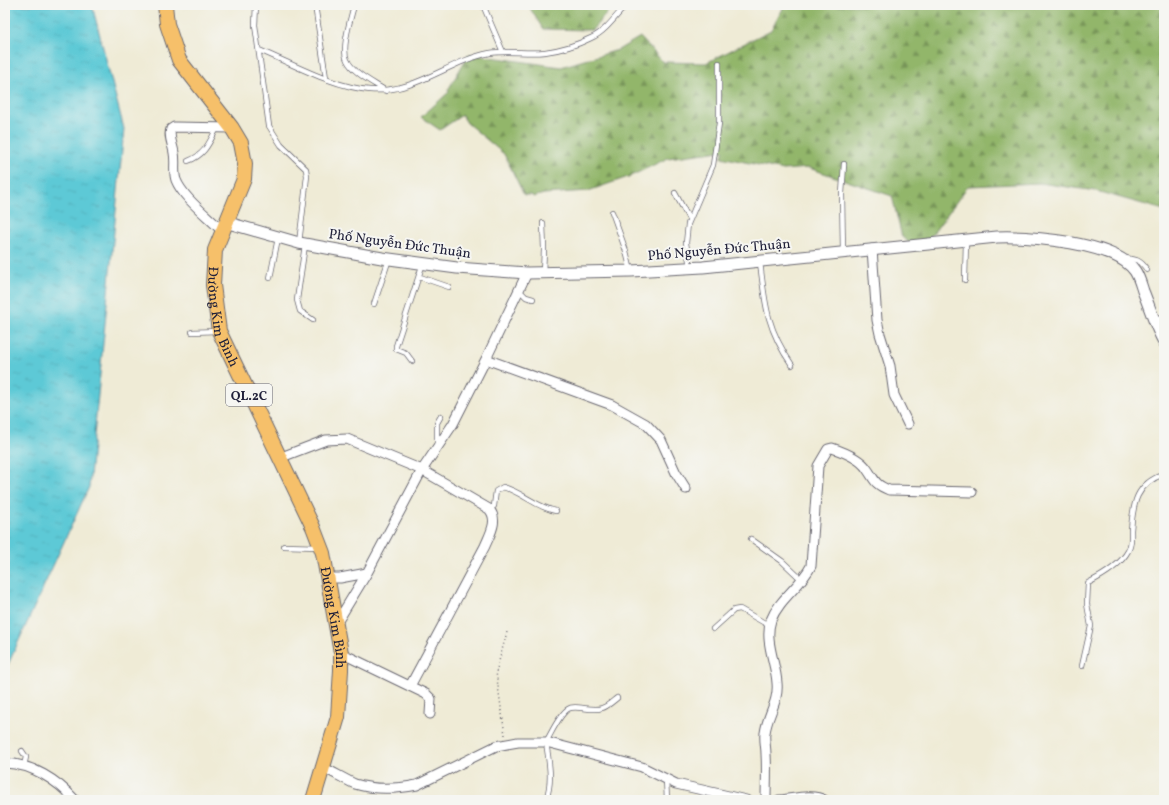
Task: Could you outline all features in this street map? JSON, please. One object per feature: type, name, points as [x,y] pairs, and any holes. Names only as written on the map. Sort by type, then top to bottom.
[{"type":"main road","name":"Đường Kim Bình","points":[[165,5],[167,24],[179,60],[232,128],[243,153],[245,164],[244,179],[223,226],[213,259],[213,285],[219,331],[313,527],[320,547],[336,624],[341,653],[338,717],[313,800]]},
{"type":"street","points":[[223,226],[186,195],[177,181],[174,170],[175,155],[169,134],[171,129],[174,127],[232,128]]},
{"type":"street","name":"Phố Nguyễn Đức Thuận","points":[[223,226],[302,244],[389,259],[527,273],[630,271],[690,267],[760,262],[872,249],[1022,236],[1047,238],[1090,248],[1122,258],[1136,272],[1159,320],[1164,342]]},
{"type":"street","points":[[872,249],[877,320],[890,366],[894,395],[908,424]]},
{"type":"street","points":[[336,624],[366,574],[422,470],[453,424],[527,273]]},
{"type":"street","points":[[486,359],[612,405],[646,424],[661,440],[676,473],[686,489]]},
{"type":"street","points":[[279,458],[326,440],[347,439],[422,470],[489,509],[492,513],[493,529],[410,686]]},
{"type":"street","points":[[766,800],[766,753],[764,733],[777,698],[778,686],[770,646],[770,626],[776,610],[802,580],[810,566],[812,558],[818,466],[828,449],[832,448],[840,450],[857,459],[867,468],[878,486],[888,490],[972,492]]},
{"type":"street","points":[[327,578],[340,578],[366,574]]},
{"type":"street","points":[[341,653],[426,694],[431,699],[430,714]]},
{"type":"street","points":[[322,766],[356,784],[383,788],[402,788],[416,784],[506,743],[546,742],[642,766],[676,784],[746,800]]},
{"type":"street","points":[[6,762],[24,766],[50,778],[75,800]]},
{"type":"street","points":[[779,800],[810,797],[819,797],[824,800]]},
{"type":"lane","points":[[256,5],[255,25],[260,50],[269,126],[281,145],[306,170],[307,176],[297,300],[300,311],[313,320]]},
{"type":"lane","points":[[315,5],[326,78]]},
{"type":"lane","points":[[354,5],[345,46],[347,60],[355,70],[386,91]]},
{"type":"lane","points":[[483,5],[503,52]]},
{"type":"lane","points":[[260,50],[345,86],[386,91],[412,85],[489,53],[545,52],[593,38],[609,24],[626,5]]},
{"type":"lane","points":[[690,267],[686,243],[689,219],[713,165],[720,123],[719,63]]},
{"type":"lane","points":[[188,161],[198,158],[206,151],[217,128]]},
{"type":"lane","points":[[843,252],[842,194],[844,164]]},
{"type":"lane","points":[[675,193],[689,219]]},
{"type":"lane","points":[[612,212],[626,251],[630,271]]},
{"type":"lane","points":[[543,223],[543,273]]},
{"type":"lane","points":[[270,278],[278,238]]},
{"type":"lane","points":[[965,280],[966,242]]},
{"type":"lane","points":[[1122,258],[1134,258],[1142,261],[1147,270]]},
{"type":"lane","points":[[374,304],[389,259]]},
{"type":"lane","points":[[760,262],[767,315],[771,329],[779,346],[792,365]]},
{"type":"lane","points":[[412,361],[406,353],[396,349],[396,346],[420,277],[423,263]]},
{"type":"lane","points":[[420,277],[449,287]]},
{"type":"lane","points":[[519,290],[526,297],[533,299]]},
{"type":"lane","points":[[192,332],[219,331]]},
{"type":"lane","points":[[437,448],[437,423],[440,416]]},
{"type":"lane","points":[[1082,666],[1091,626],[1087,604],[1088,583],[1118,564],[1128,552],[1131,545],[1133,505],[1137,495],[1155,477],[1164,474]]},
{"type":"lane","points":[[489,509],[494,506],[496,490],[503,487],[511,489],[543,508],[556,511]]},
{"type":"lane","points":[[751,539],[782,561],[802,580]]},
{"type":"lane","points":[[284,546],[320,547]]},
{"type":"lane","points":[[713,629],[734,610],[740,609],[770,626]]},
{"type":"lane","points":[[546,800],[549,791],[551,773],[546,742],[564,713],[569,708],[596,710],[604,708],[617,698]]},
{"type":"lane","points":[[22,751],[26,757],[24,766]]},
{"type":"lane","points":[[666,779],[667,800]]},
{"type":"path","points":[[506,743],[496,672],[507,632]]},
{"type":"green space","points":[[528,5],[614,5],[592,30],[543,29]]},
{"type":"green space","points":[[785,5],[1164,5],[1164,210],[1096,191],[1040,183],[968,186],[920,251],[902,237],[892,196],[809,168],[783,170],[721,157],[724,151],[720,151],[668,158],[631,176],[588,191],[544,194],[533,197],[532,195],[524,195],[504,154],[467,123],[462,115],[440,130],[421,117],[449,92],[448,90],[469,54],[561,67],[618,50],[640,37],[663,62],[706,63],[771,30]]},
{"type":"water","points":[[5,5],[92,5],[124,129],[89,487],[5,671]]}]
